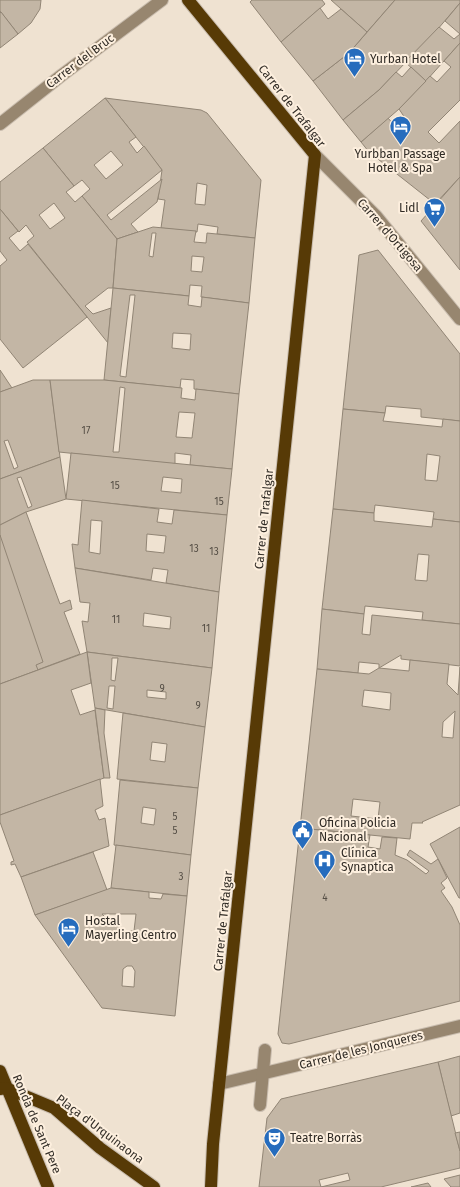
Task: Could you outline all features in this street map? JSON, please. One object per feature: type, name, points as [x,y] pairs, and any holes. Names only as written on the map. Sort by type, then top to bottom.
[{"type":"main road","name":"Carrer de Trafalgar","points":[[188,0],[315,155],[219,1084]]},
{"type":"main road","name":"Ronda de Sant Pere","points":[[0,1071],[3,1088],[38,1158],[48,1187]]},
{"type":"main road","points":[[212,1187],[213,1144],[219,1084]]},
{"type":"main road","name":"Plaça d'Urquinaona","points":[[3,1088],[54,1108],[100,1148],[154,1187]]},
{"type":"street","name":"Carrer del Bruc","points":[[0,124],[62,74],[162,0]]},
{"type":"street","name":"Carrer d'Ortigosa","points":[[315,155],[376,216],[460,319]]},
{"type":"street","name":"Carrer de les Jonqueres","points":[[219,1084],[460,1026]]},
{"type":"street","points":[[260,1105],[265,1050]]},
{"type":"building","points":[[0,0],[41,0],[40,9],[31,23],[18,34],[0,11]]},
{"type":"building","points":[[252,0],[322,0],[325,4],[281,42],[250,2]]},
{"type":"building","points":[[331,0],[395,0],[367,32]]},
{"type":"building","points":[[395,0],[460,0],[460,3],[437,30],[379,90],[343,120],[313,81],[349,53]]},
{"type":"building","points":[[460,3],[460,34],[445,21]]},
{"type":"building","points":[[320,8],[328,19],[341,9],[367,32],[349,53],[313,81],[281,42]]},
{"type":"building","points":[[0,13],[18,34],[0,48]]},
{"type":"building","points":[[439,27],[454,39],[460,34],[460,43],[426,81],[405,62]]},
{"type":"building","points":[[460,43],[460,100],[428,132],[439,143],[460,121],[460,177],[435,204],[369,152],[361,142],[388,118],[395,126],[405,118],[399,109],[430,76],[437,82],[451,67],[444,61]]},
{"type":"building","points":[[411,67],[426,81],[399,109],[361,142],[343,120],[379,90],[396,72],[402,77]]},
{"type":"building","points":[[105,98],[201,110],[207,113],[261,180],[255,238],[217,234],[218,227],[198,224],[197,232],[161,228],[165,200],[158,199],[162,170]],"holes":[[[197,183],[207,185],[205,205],[195,204]]]},
{"type":"building","points":[[105,98],[136,137],[129,142],[137,153],[144,146],[162,170],[107,215],[111,220],[162,179],[157,202],[131,224],[138,232],[117,239],[82,196],[90,189],[82,180],[74,186],[43,148]],"holes":[[[111,151],[123,165],[106,179],[94,165]]]},
{"type":"building","points":[[43,148],[74,186],[66,192],[75,202],[82,196],[117,239],[113,288],[108,288],[85,306],[93,314],[111,308],[108,343],[27,242],[34,236],[26,225],[19,232],[0,209],[0,182]],"holes":[[[54,203],[65,218],[50,229],[39,215]]]},
{"type":"building","points":[[460,177],[460,270],[421,221]]},
{"type":"building","points":[[0,209],[18,231],[9,238],[20,251],[28,244],[87,317],[23,368],[0,339],[0,266],[7,260],[0,251]]},
{"type":"building","points":[[153,227],[196,231],[194,242],[206,243],[207,233],[255,238],[249,303],[201,297],[202,286],[190,285],[189,296],[113,288],[117,239]],"holes":[[[152,233],[156,233],[153,257],[149,256]],[[192,256],[204,257],[202,272],[191,271]]]},
{"type":"building","points":[[378,250],[460,354],[460,421],[421,417],[421,409],[386,406],[385,413],[343,409],[359,255]]},
{"type":"building","points":[[113,288],[189,296],[188,305],[201,307],[202,297],[249,303],[239,394],[194,389],[194,380],[181,379],[180,388],[104,380]],"holes":[[[130,295],[135,295],[126,377],[120,376]],[[173,333],[191,334],[190,350],[172,348]]]},
{"type":"building","points":[[0,370],[12,388],[0,392]]},
{"type":"building","points":[[33,380],[50,380],[60,457],[0,479],[0,392]],"holes":[[[8,440],[18,467],[14,469],[4,441]]]},
{"type":"building","points":[[50,380],[104,380],[182,388],[181,398],[195,400],[196,389],[239,394],[232,469],[190,465],[191,455],[175,453],[175,464],[59,452]],"holes":[[[120,387],[125,388],[119,452],[113,452]],[[179,412],[195,413],[192,438],[176,437]]]},
{"type":"building","points":[[343,409],[385,413],[383,421],[442,427],[443,419],[460,421],[460,522],[433,519],[434,512],[375,505],[374,513],[333,509]],"holes":[[[427,454],[440,456],[437,481],[425,480]]]},
{"type":"building","points":[[71,453],[232,469],[227,515],[66,499]],"holes":[[[163,477],[182,479],[181,493],[161,491]]]},
{"type":"building","points":[[60,457],[66,499],[26,512],[0,525],[0,479]],"holes":[[[21,477],[32,506],[28,508],[17,478]]]},
{"type":"building","points":[[82,500],[159,509],[157,522],[172,524],[174,510],[227,515],[219,592],[166,583],[168,570],[153,568],[151,580],[75,568],[72,544],[78,545]],"holes":[[[91,520],[102,521],[100,554],[89,552]],[[147,534],[166,536],[164,553],[146,551]]]},
{"type":"building","points":[[333,509],[374,513],[374,521],[432,527],[433,519],[460,522],[460,624],[422,620],[423,612],[365,606],[364,614],[322,609]],"holes":[[[418,554],[429,555],[427,581],[415,580]]]},
{"type":"building","points":[[26,512],[60,604],[70,600],[72,609],[64,612],[80,654],[0,684],[0,525]]},
{"type":"building","points":[[0,535],[43,662],[36,665],[38,670],[0,684]]},
{"type":"building","points":[[75,568],[219,592],[212,668],[87,652],[82,621],[88,622],[90,603],[80,602]],"holes":[[[144,613],[171,617],[170,629],[143,626]]]},
{"type":"building","points":[[322,609],[364,614],[362,634],[370,635],[372,615],[460,624],[460,666],[401,659],[401,655],[379,668],[379,664],[359,662],[358,673],[317,669]]},
{"type":"building","points":[[87,652],[212,668],[205,727],[95,708]],"holes":[[[112,658],[118,658],[115,681],[111,680]],[[109,686],[115,686],[113,709],[107,708]],[[147,690],[166,692],[166,699],[147,697]]]},
{"type":"building","points":[[87,652],[91,683],[71,690],[80,715],[95,710],[104,778],[0,815],[0,684]]},
{"type":"building","points":[[410,660],[449,664],[447,684],[458,695],[460,667],[460,805],[423,823],[412,823],[410,839],[300,828],[317,669],[369,674],[379,668],[409,671]],"holes":[[[364,690],[391,693],[390,710],[362,706]],[[455,711],[453,738],[442,737],[443,722]],[[353,799],[380,802],[378,819],[351,816]]]},
{"type":"building","points":[[95,708],[105,710],[104,733],[110,778],[104,778]]},
{"type":"building","points":[[123,713],[205,727],[198,788],[117,779]],"holes":[[[152,742],[167,744],[165,762],[150,760]]]},
{"type":"building","points":[[100,779],[103,806],[95,810],[99,820],[105,818],[109,846],[21,877],[15,864],[11,865],[11,862],[14,861],[0,822],[0,815]]},
{"type":"building","points":[[120,780],[198,788],[191,855],[114,845]],"holes":[[[143,807],[156,809],[154,825],[141,823]]]},
{"type":"building","points":[[460,827],[460,898],[459,898],[430,844]]},
{"type":"building","points":[[300,828],[370,835],[368,847],[380,849],[382,837],[397,838],[395,855],[407,860],[426,874],[429,871],[407,855],[410,850],[431,864],[438,859],[447,878],[441,883],[445,888],[441,891],[452,907],[460,925],[460,1001],[289,1044],[282,1043],[278,1034]]},
{"type":"building","points":[[116,845],[191,855],[187,896],[111,888]]},
{"type":"building","points":[[93,852],[107,890],[35,915],[21,877]]},
{"type":"building","points":[[111,888],[149,892],[149,898],[161,899],[163,894],[187,896],[175,1016],[102,1008],[35,915]],"holes":[[[102,914],[136,914],[134,931],[121,931],[116,923],[113,925]],[[127,966],[132,966],[135,971],[134,987],[122,986],[123,969]]]},
{"type":"building","points":[[460,1056],[460,1113],[451,1116],[438,1062]]},
{"type":"building","points":[[438,1062],[460,1151],[460,1168],[381,1187],[321,1187],[259,1187],[267,1118],[281,1099]],"holes":[[[348,1173],[350,1180],[321,1187],[319,1180]]]},
{"type":"building","points":[[460,1132],[460,1151],[455,1133]]},
{"type":"building","points":[[460,1175],[460,1187],[451,1187],[444,1179]]},
{"type":"building","points":[[428,1183],[431,1187],[411,1187]]},
{"type":"place","name":"Yurban Hotel","points":[[354,78]]},
{"type":"place","name":"Yurbban Passage Hotel & Spa","points":[[400,146]]},
{"type":"place","name":"Lidl","points":[[435,227]]},
{"type":"place","name":"Oficina Policia Nacional","points":[[303,849]]},
{"type":"place","name":"Clínica Synaptica","points":[[325,879]]},
{"type":"place","name":"Hostal Mayerling Centro","points":[[69,947]]},
{"type":"place","name":"Teatre Borràs","points":[[274,1157]]}]
